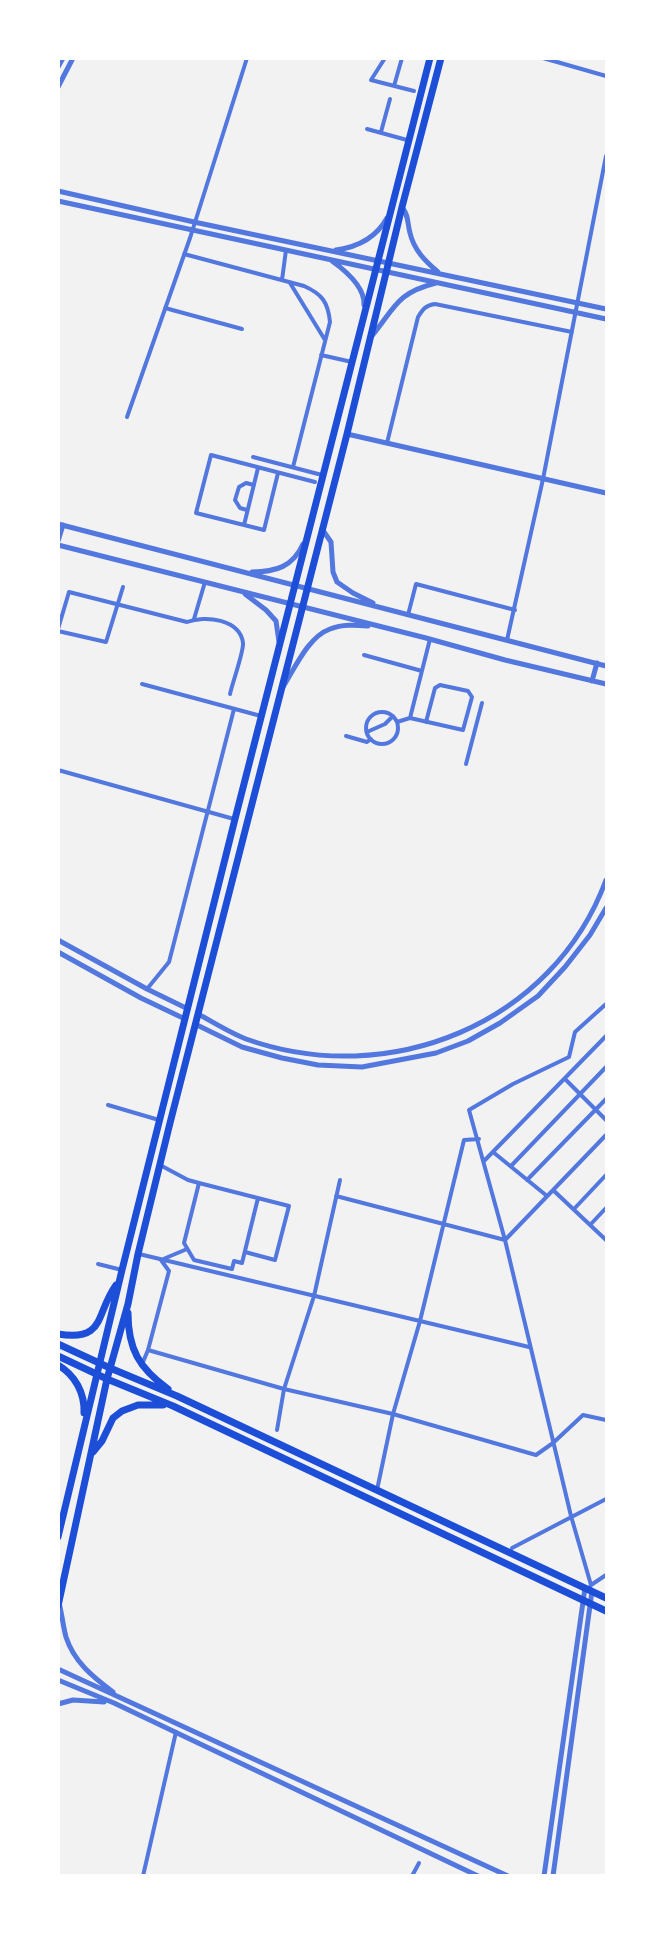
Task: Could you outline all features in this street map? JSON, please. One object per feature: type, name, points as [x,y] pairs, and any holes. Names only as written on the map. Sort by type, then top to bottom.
[{"type":"main road","points":[[58,1537],[62,1504],[430,58]]},
{"type":"main road","points":[[59,1604],[107,1379],[128,1304],[138,1254],[195,1024],[441,58]]},
{"type":"main road","points":[[58,1334],[74,1337],[91,1331],[99,1323],[107,1297],[120,1280]]},
{"type":"main road","points":[[128,1304],[129,1337],[140,1363],[151,1376],[177,1396]]},
{"type":"main road","points":[[58,1344],[177,1396],[589,1588],[606,1598]]},
{"type":"main road","points":[[58,1356],[172,1406],[606,1611]]},
{"type":"main road","points":[[58,1365],[74,1377],[81,1392],[84,1405],[83,1428]]},
{"type":"main road","points":[[91,1454],[102,1441],[113,1418],[123,1411],[147,1405],[172,1406]]},
{"type":"street","points":[[58,67],[63,58]]},
{"type":"street","points":[[58,87],[73,58]]},
{"type":"street","points":[[127,417],[192,231],[247,58]]},
{"type":"street","points":[[385,58],[371,80],[414,92]]},
{"type":"street","points":[[394,86],[402,58]]},
{"type":"street","points":[[543,58],[606,76]]},
{"type":"street","points":[[381,132],[390,99]]},
{"type":"street","points":[[367,129],[408,140]]},
{"type":"street","points":[[507,641],[543,479],[606,156]]},
{"type":"street","points":[[58,191],[606,309]]},
{"type":"street","points":[[58,201],[606,319]]},
{"type":"street","points":[[402,207],[409,216],[410,234],[418,253],[439,273]]},
{"type":"street","points":[[330,250],[361,244],[374,235],[389,214]]},
{"type":"street","points":[[282,280],[286,250]]},
{"type":"street","points":[[184,254],[318,292],[328,308],[330,322],[293,467]]},
{"type":"street","points":[[328,259],[342,267],[361,290],[365,298],[363,317]]},
{"type":"street","points":[[289,282],[325,340]]},
{"type":"street","points":[[370,338],[401,298],[416,289],[438,282]]},
{"type":"street","points":[[387,443],[418,317],[429,305],[435,304],[572,332]]},
{"type":"street","points":[[165,308],[242,329]]},
{"type":"street","points":[[321,355],[352,362]]},
{"type":"street","points":[[347,434],[606,493]]},
{"type":"street","points":[[278,472],[264,530],[196,513],[211,455],[258,468],[278,472],[315,482]]},
{"type":"street","points":[[254,457],[324,475]]},
{"type":"street","points":[[244,525],[258,468]]},
{"type":"street","points":[[248,510],[240,508],[235,501],[239,487],[246,483],[254,485]]},
{"type":"street","points":[[606,666],[61,525],[58,543],[505,660],[606,684]]},
{"type":"street","points":[[246,573],[279,570],[292,561],[300,552],[311,526]]},
{"type":"street","points":[[321,528],[331,542],[333,572],[338,582],[353,593],[383,608]]},
{"type":"street","points":[[194,619],[205,582]]},
{"type":"street","points":[[408,615],[416,584],[515,610]]},
{"type":"street","points":[[123,587],[118,604],[106,642],[58,630],[69,592],[118,604],[187,622],[194,619],[223,621],[237,630],[243,643],[230,694]]},
{"type":"street","points":[[241,591],[258,603],[276,621],[279,641],[276,661]]},
{"type":"street","points":[[279,693],[318,636],[329,629],[379,626]]},
{"type":"street","points":[[410,718],[430,639]]},
{"type":"street","points":[[364,655],[422,671]]},
{"type":"street","points":[[592,681],[597,663]]},
{"type":"street","points":[[142,684],[261,716]]},
{"type":"street","points":[[426,722],[435,688],[440,685],[468,691],[472,697],[463,730]]},
{"type":"street","points":[[466,764],[482,703]]},
{"type":"street","points":[[147,990],[169,962],[234,709]]},
{"type":"street","points":[[383,712],[393,716],[397,722],[396,735],[389,742],[380,743],[371,739],[367,732],[367,724],[373,715],[383,712]]},
{"type":"street","points":[[367,732],[385,724],[393,716]]},
{"type":"street","points":[[397,722],[410,718],[474,733]]},
{"type":"street","points":[[346,736],[366,742],[371,739]]},
{"type":"street","points":[[58,770],[235,819]]},
{"type":"street","points":[[198,1014],[245,1038],[285,1049],[320,1055],[360,1056],[430,1044],[463,1032],[494,1016],[531,990],[559,961],[582,931],[600,897],[606,880]]},
{"type":"street","points":[[195,1024],[242,1047],[318,1065],[362,1067],[436,1053],[468,1041],[500,1023],[538,996],[566,967],[590,935],[606,908]]},
{"type":"street","points":[[58,940],[147,990],[188,1009]]},
{"type":"street","points":[[58,952],[185,1019]]},
{"type":"street","points":[[544,1875],[589,1588],[505,1240],[479,1139],[469,1110],[513,1084],[569,1057],[574,1032],[606,1004]]},
{"type":"street","points":[[484,1161],[606,1036]]},
{"type":"street","points":[[511,1166],[606,1067]]},
{"type":"street","points":[[565,1079],[606,1120]]},
{"type":"street","points":[[527,1180],[606,1099]]},
{"type":"street","points":[[108,1105],[160,1120]]},
{"type":"street","points":[[505,1240],[606,1135]]},
{"type":"street","points":[[377,1490],[393,1414],[420,1321],[464,1140],[479,1139]]},
{"type":"street","points":[[493,1152],[547,1196]]},
{"type":"street","points":[[160,1165],[188,1180],[289,1206],[275,1260],[245,1252]]},
{"type":"street","points":[[574,1209],[606,1175]]},
{"type":"street","points":[[277,1430],[284,1389],[314,1296],[340,1180]]},
{"type":"street","points":[[199,1183],[184,1243],[194,1260],[232,1269],[234,1261],[242,1263],[258,1198]]},
{"type":"street","points":[[553,1190],[606,1240]]},
{"type":"street","points":[[336,1196],[505,1240]]},
{"type":"street","points":[[590,1225],[606,1208]]},
{"type":"street","points":[[161,1260],[187,1249]]},
{"type":"street","points":[[138,1254],[529,1347]]},
{"type":"street","points":[[140,1363],[143,1362],[148,1350],[169,1271],[161,1260]]},
{"type":"street","points":[[98,1264],[122,1270]]},
{"type":"street","points":[[148,1350],[284,1389],[393,1414],[536,1455],[584,1415],[606,1420]]},
{"type":"street","points":[[512,1548],[606,1499]]},
{"type":"street","points":[[589,1588],[606,1575]]},
{"type":"street","points":[[553,1875],[586,1601]]},
{"type":"street","points":[[59,1604],[66,1636],[77,1659],[94,1678],[121,1698]]},
{"type":"street","points":[[58,1669],[508,1875]]},
{"type":"street","points":[[58,1680],[114,1703],[478,1875]]},
{"type":"street","points":[[58,1704],[73,1700],[114,1703]]},
{"type":"street","points":[[143,1875],[176,1732]]},
{"type":"street","points":[[412,1875],[419,1863]]}]
